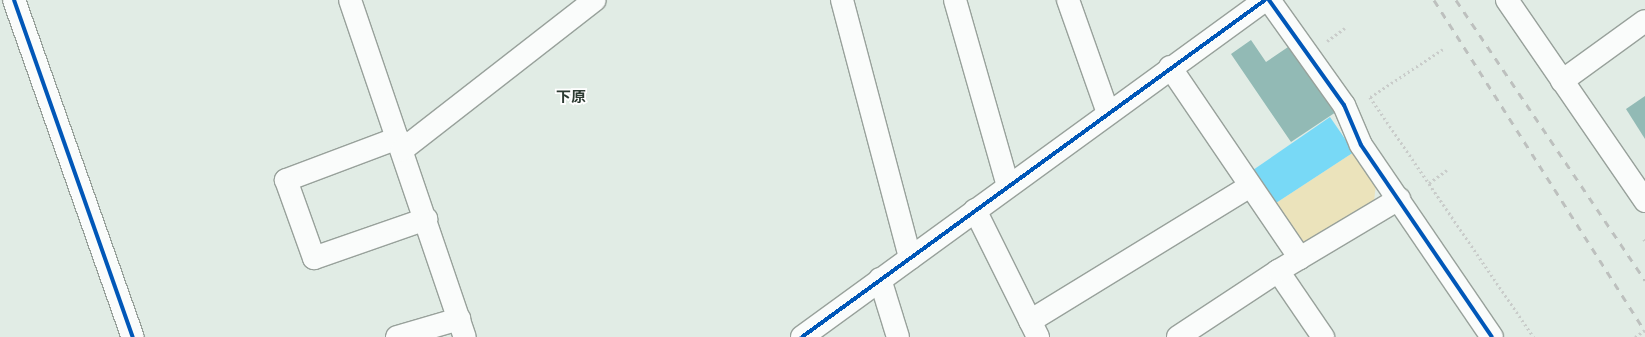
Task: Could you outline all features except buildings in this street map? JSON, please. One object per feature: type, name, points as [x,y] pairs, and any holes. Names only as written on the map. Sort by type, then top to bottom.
[{"type":"street","points":[[14,0],[133,337]]},
{"type":"street","points":[[350,0],[462,328],[397,337]]},
{"type":"street","points":[[426,219],[314,258],[286,180],[400,144],[595,0]]},
{"type":"street","points":[[842,0],[910,258]]},
{"type":"street","points":[[955,0],[1008,186]]},
{"type":"street","points":[[1068,0],[1108,113]]},
{"type":"street","points":[[802,337],[1170,67],[1265,0]]},
{"type":"street","points":[[1269,0],[1344,105],[1361,145],[1492,337]]},
{"type":"street","points":[[1507,0],[1645,201]]},
{"type":"street","points":[[1562,81],[1645,21]]},
{"type":"street","points":[[1170,67],[1300,258]]},
{"type":"street","points":[[975,210],[1034,329],[1250,186]]},
{"type":"street","points":[[1178,337],[1278,271],[1398,199]]},
{"type":"street","points":[[1278,271],[1323,337]]},
{"type":"street","points":[[880,279],[898,337]]},
{"type":"path","points":[[1328,40],[1345,28]]},
{"type":"path","points":[[1443,49],[1369,97],[1534,337]]},
{"type":"path","points":[[1429,183],[1446,170]]},
{"type":"path","points":[[1635,337],[1645,330]]},
{"type":"shaded area","points":[[1354,152],[1376,183],[1374,202],[1314,244],[1303,242],[1276,203]]},
{"type":"water","points":[[1330,117],[1354,152],[1276,203],[1253,170]]},
{"type":"railway","points":[[1434,0],[1645,331]]},
{"type":"railway","points":[[1456,0],[1645,280]]},
{"type":"cycle path","points":[[14,0],[133,337]]},
{"type":"cycle path","points":[[802,337],[1265,0]]},
{"type":"cycle path","points":[[1269,0],[1344,105],[1361,145],[1492,337]]},
{"type":"district","name":"下原","points":[[571,98]]}]
